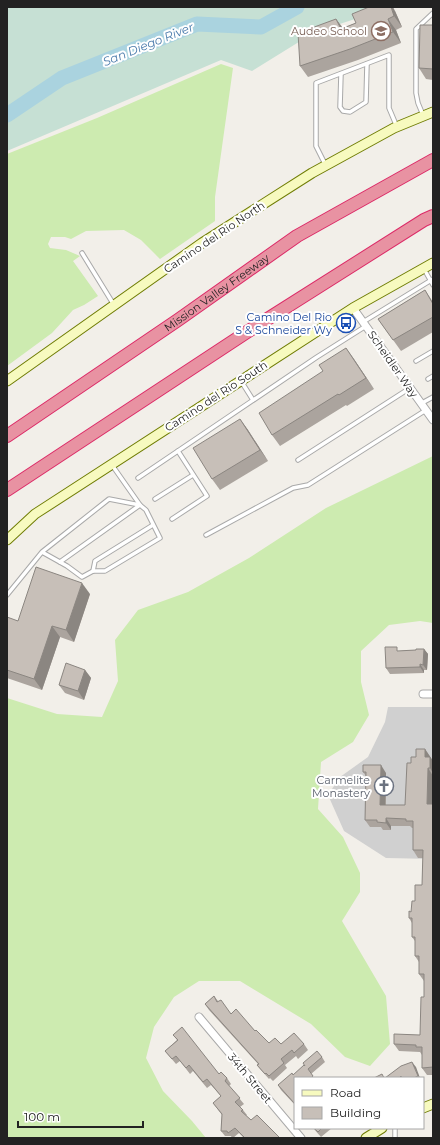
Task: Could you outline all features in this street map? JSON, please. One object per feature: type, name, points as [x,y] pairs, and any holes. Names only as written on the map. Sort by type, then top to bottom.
[{"type":"highway","name":"Mission Valley Freeway","points":[[7,436],[178,320],[297,236],[433,160]]},
{"type":"highway","points":[[7,490],[247,332],[424,220],[433,216]]},
{"type":"street","name":"Camino del Rio North","points":[[7,381],[202,243],[312,173],[397,127],[433,112]]},
{"type":"street","name":"Camino del Rio South","points":[[7,540],[35,514],[353,308],[433,263]]},
{"type":"street","name":"Scheidler Way","points":[[353,308],[433,420]]},
{"type":"street","points":[[423,694],[433,694]]},
{"type":"street","name":"34th Street","points":[[199,1017],[301,1138]]},
{"type":"street","points":[[366,1138],[380,1129]]},
{"type":"lane","points":[[424,116],[418,103],[416,93],[416,29],[433,13]]},
{"type":"lane","points":[[326,165],[316,146],[316,83],[389,55],[389,108],[397,127]]},
{"type":"lane","points":[[341,74],[340,107],[343,111],[350,112],[366,102],[367,64]]},
{"type":"lane","points":[[82,253],[115,306]]},
{"type":"lane","points":[[424,268],[432,280],[433,285]]},
{"type":"lane","points":[[138,478],[432,280]]},
{"type":"lane","points":[[416,361],[433,351]]},
{"type":"lane","points":[[428,379],[433,376]]},
{"type":"lane","points":[[241,381],[253,400]]},
{"type":"lane","points":[[298,460],[410,388]]},
{"type":"lane","points":[[422,404],[433,397]]},
{"type":"lane","points":[[206,535],[293,488],[308,485],[426,410]]},
{"type":"lane","points":[[172,519],[207,496],[178,451]]},
{"type":"lane","points":[[42,552],[82,577],[93,571],[104,571],[160,538],[146,510],[140,505],[112,464]]},
{"type":"lane","points":[[155,499],[193,475]]},
{"type":"lane","points":[[7,595],[42,552],[109,499],[140,505]]},
{"type":"lane","points":[[60,562],[140,505]]},
{"type":"lane","points":[[93,571],[95,561],[153,526]]},
{"type":"shaded area","name":"Carmelite Monastery","points":[[388,707],[433,707],[433,859],[386,858],[344,831],[328,795],[340,777],[368,757],[385,722]]},
{"type":"green space","points":[[7,7],[392,7],[315,32],[252,71],[221,60],[7,151]]},
{"type":"green space","points":[[221,64],[233,68],[215,197],[215,221],[160,259],[141,240],[124,230],[86,231],[71,239],[65,237],[51,237],[48,244],[50,248],[66,250],[80,256],[73,261],[98,296],[73,310],[52,333],[7,366],[7,154],[97,118]]},
{"type":"green space","points":[[433,456],[433,623],[420,621],[389,625],[361,651],[361,682],[369,715],[353,742],[321,762],[318,809],[343,837],[360,873],[360,892],[342,921],[386,996],[390,1044],[370,1066],[345,1057],[311,1024],[240,981],[199,981],[174,997],[154,1027],[146,1058],[163,1091],[206,1138],[7,1138],[7,698],[57,714],[102,717],[118,681],[115,640],[138,610],[188,592],[249,558],[326,508]]},
{"type":"building","points":[[369,7],[391,7],[394,16],[388,19],[393,32],[350,49],[300,66],[298,33],[336,19],[341,29],[356,23],[352,14]]},
{"type":"building","points":[[420,25],[433,25],[433,69],[419,68]]},
{"type":"building","points":[[425,290],[433,304],[433,317],[393,340],[378,319]]},
{"type":"building","points":[[346,348],[366,378],[272,435],[259,413],[323,371],[319,365]]},
{"type":"building","points":[[240,419],[260,450],[212,479],[193,448]]},
{"type":"building","points":[[36,567],[82,583],[66,630],[52,626],[34,679],[7,670],[7,617],[18,621]]},
{"type":"building","points":[[385,647],[397,647],[397,651],[424,649],[423,665],[420,664],[420,667],[386,668]]},
{"type":"building","points":[[66,663],[85,670],[78,691],[59,685]]},
{"type":"building","points":[[416,749],[425,749],[425,757],[430,757],[430,768],[428,768],[427,804],[433,804],[433,1067],[422,1068],[422,1047],[416,1047],[416,1045],[394,1044],[394,1034],[420,1035],[421,997],[424,997],[424,974],[419,974],[419,956],[415,956],[415,937],[412,937],[412,918],[409,918],[409,911],[411,912],[412,901],[415,901],[415,885],[422,885],[423,850],[413,850],[413,821],[406,821],[406,819],[386,818],[386,823],[377,822],[377,820],[365,820],[366,772],[363,772],[363,765],[381,765],[380,805],[405,805],[407,763],[411,763],[411,757],[416,757]]},
{"type":"building","points":[[214,996],[217,1002],[221,1000],[231,1014],[236,1009],[255,1031],[256,1030],[269,1043],[275,1038],[281,1044],[294,1033],[304,1044],[294,1053],[292,1050],[281,1059],[284,1063],[269,1076],[266,1073],[265,1074],[257,1065],[259,1064],[205,1004]]},
{"type":"building","points":[[182,1027],[219,1074],[221,1072],[227,1078],[225,1081],[240,1098],[235,1102],[243,1110],[241,1111],[251,1120],[257,1115],[280,1138],[245,1138],[235,1128],[228,1133],[227,1131],[221,1131],[222,1114],[213,1103],[221,1096],[207,1079],[203,1082],[189,1065],[186,1068],[176,1056],[172,1059],[165,1051],[178,1040],[173,1035]]},
{"type":"building","points":[[317,1051],[322,1057],[308,1069],[313,1076],[312,1077],[294,1077],[294,1103],[278,1085],[292,1073],[293,1075],[304,1065],[305,1066],[303,1063]]},
{"type":"building","points":[[412,1062],[418,1076],[386,1077],[401,1066]]},
{"type":"building","points":[[382,1074],[384,1077],[376,1077]]},
{"type":"waterway","name":"San Diego River","points":[[7,115],[62,78],[197,24],[261,27],[297,7]]},
{"type":"place","name":"Audeo School","points":[[381,31]]},
{"type":"place","name":"Camino Del Rio S & Schneider Wy","points":[[346,323]]},
{"type":"place","name":"Carmelite Monastery","points":[[384,786]]}]
